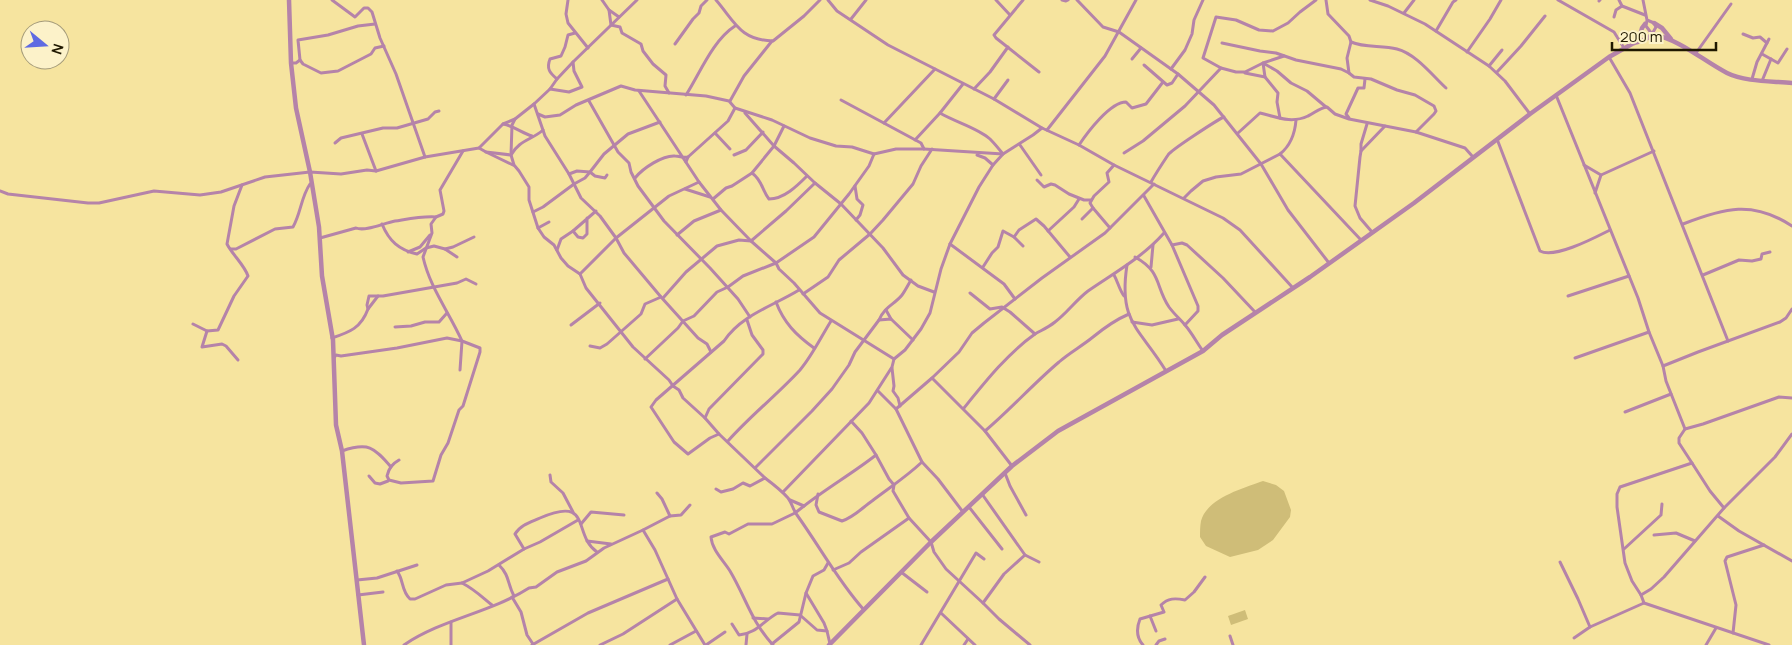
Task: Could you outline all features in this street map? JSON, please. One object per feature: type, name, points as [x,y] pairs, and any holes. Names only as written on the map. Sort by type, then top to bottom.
[{"type":"street","points":[[288,0],[296,108],[310,172],[310,184],[320,238],[322,276],[332,338],[336,424],[342,451],[364,645]]},
{"type":"street","points":[[332,0],[355,17],[364,8],[368,8],[372,12],[375,24],[396,74],[424,157]]},
{"type":"street","points":[[568,0],[566,18],[575,33],[588,48]]},
{"type":"street","points":[[602,0],[609,10],[619,17]]},
{"type":"street","points":[[480,148],[502,124],[515,118],[550,89],[573,62],[637,0]]},
{"type":"street","points":[[675,44],[693,19],[699,14],[701,6],[707,0]]},
{"type":"street","points":[[716,0],[734,26],[761,40],[773,41]]},
{"type":"street","points":[[729,102],[744,76],[773,41],[804,16],[820,0]]},
{"type":"street","points":[[828,0],[837,11],[888,45],[994,99],[1042,128],[1231,223],[1293,288]]},
{"type":"street","points":[[851,19],[866,0]]},
{"type":"street","points":[[996,0],[1010,14]]},
{"type":"street","points":[[1023,0],[994,35],[1039,72]]},
{"type":"street","points":[[1062,0],[1068,0]]},
{"type":"street","points":[[1077,0],[1103,27],[1119,32],[1200,91],[1238,133],[1261,164],[1288,210],[1329,263]]},
{"type":"street","points":[[1047,130],[1105,56],[1136,0]]},
{"type":"street","points":[[1171,69],[1185,50],[1192,34],[1194,20],[1203,0]]},
{"type":"street","points":[[1265,77],[1221,68],[1204,58],[1216,17],[1236,20],[1259,30],[1273,31],[1288,23],[1316,0]]},
{"type":"street","points":[[1326,0],[1328,14],[1349,36],[1350,42],[1347,58],[1349,74]]},
{"type":"street","points":[[1370,0],[1388,6],[1436,31],[1489,66],[1497,72],[1530,114]]},
{"type":"street","points":[[1388,6],[1391,0]]},
{"type":"street","points":[[1404,14],[1414,0]]},
{"type":"street","points":[[1436,31],[1456,0]]},
{"type":"street","points":[[1467,52],[1501,0]]},
{"type":"street","points":[[1558,0],[1614,32],[1624,48]]},
{"type":"street","points":[[1618,0],[1622,6],[1645,15]]},
{"type":"street","points":[[1644,0],[1646,22],[1650,33],[1671,39],[1729,74],[1762,81],[1792,83]]},
{"type":"street","points":[[1696,53],[1731,4]]},
{"type":"street","points":[[1614,16],[1616,10],[1622,6]]},
{"type":"street","points":[[609,10],[611,25]]},
{"type":"street","points":[[1497,72],[1545,16]]},
{"type":"street","points":[[1638,42],[1646,22]]},
{"type":"street","points":[[1646,22],[1654,23],[1662,28],[1671,39]]},
{"type":"street","points":[[830,644],[931,542],[1005,472],[1058,431],[1202,351],[1255,312],[1293,288],[1414,203],[1530,114],[1609,57],[1632,44],[1648,38],[1655,29],[1654,23]]},
{"type":"street","points":[[303,64],[300,60],[298,40],[328,35],[358,26],[375,24]]},
{"type":"street","points":[[611,25],[620,27],[622,33],[641,44],[643,51],[653,64],[666,74],[665,86],[669,93]]},
{"type":"street","points":[[686,95],[710,54],[734,26]]},
{"type":"street","points":[[557,79],[550,73],[548,64],[550,59],[561,56],[568,35],[575,33]]},
{"type":"street","points":[[1743,34],[1752,38],[1760,37],[1768,43]]},
{"type":"street","points":[[1752,79],[1769,39]]},
{"type":"street","points":[[1350,42],[1396,49],[1403,52],[1416,60],[1446,88]]},
{"type":"street","points":[[1222,43],[1276,53],[1296,60],[1341,69],[1354,77],[1371,79],[1415,95],[1434,106],[1436,111],[1416,132]]},
{"type":"street","points":[[293,63],[303,64],[321,73],[338,71],[371,54],[375,48],[384,46]]},
{"type":"street","points":[[974,89],[1008,48]]},
{"type":"street","points":[[1132,59],[1141,48]]},
{"type":"street","points":[[1762,54],[1778,64],[1787,49]]},
{"type":"street","points":[[1489,66],[1502,50]]},
{"type":"street","points":[[1245,72],[1262,63],[1284,56]]},
{"type":"street","points":[[1609,57],[1630,93],[1728,341]]},
{"type":"street","points":[[1762,81],[1771,59]]},
{"type":"street","points":[[293,63],[300,60]]},
{"type":"street","points":[[550,89],[569,92],[582,88],[574,71],[573,62]]},
{"type":"street","points":[[1262,63],[1265,77],[1278,93],[1277,102],[1280,118]]},
{"type":"street","points":[[1262,63],[1277,71],[1291,83],[1307,91],[1335,114],[1367,124],[1416,132],[1465,148],[1473,157]]},
{"type":"street","points":[[1144,65],[1167,86],[1170,85],[1178,74]]},
{"type":"street","points":[[1124,153],[1143,141],[1174,115],[1221,68]]},
{"type":"street","points":[[884,123],[935,69]]},
{"type":"street","points":[[1349,119],[1346,114],[1358,88],[1364,88],[1365,79]]},
{"type":"street","points":[[994,99],[1008,80]]},
{"type":"street","points":[[1079,146],[1105,113],[1122,102],[1126,102],[1132,108],[1146,104],[1163,82]]},
{"type":"street","points":[[915,140],[940,113],[962,84]]},
{"type":"street","points":[[538,114],[545,117],[560,115],[576,105],[620,86],[639,90],[706,96],[729,102],[735,108],[744,112],[784,126],[810,138],[874,154],[896,149],[924,148],[1003,154]]},
{"type":"street","points":[[639,90],[682,158],[721,210],[751,241],[776,263],[779,270],[820,313],[894,359]]},
{"type":"street","points":[[1556,95],[1638,298],[1663,366],[1666,381],[1685,428]]},
{"type":"street","points":[[841,100],[922,143],[924,148]]},
{"type":"street","points":[[589,101],[622,157],[628,163],[638,186],[677,235],[728,287],[748,318],[752,335],[764,350],[763,354],[709,409],[705,418]]},
{"type":"street","points":[[534,104],[545,136],[569,174],[581,198],[596,211],[616,238],[624,253],[698,338],[707,344],[711,352]]},
{"type":"street","points":[[1238,133],[1260,114],[1296,120],[1327,107]]},
{"type":"street","points":[[686,163],[688,157],[728,121],[735,108]]},
{"type":"street","points":[[335,143],[341,138],[383,128],[397,128],[428,119],[435,112],[439,111]]},
{"type":"street","points":[[744,112],[774,146],[840,204],[870,234],[903,275],[918,286],[934,292]]},
{"type":"street","points":[[940,113],[978,131],[990,139],[1003,154]]},
{"type":"street","points":[[896,410],[959,352],[972,333],[1002,307],[1105,233],[1144,196],[1167,156],[1210,124],[1224,117]]},
{"type":"street","points":[[515,118],[512,125],[511,154],[514,165],[528,188],[529,200],[538,228],[568,266],[580,274],[586,288],[600,303],[633,347],[669,380],[679,390],[683,398],[756,467],[765,478],[790,500],[795,513],[816,542],[834,572],[864,610]]},
{"type":"street","points":[[1184,198],[1203,181],[1216,177],[1236,176],[1280,154],[1295,133],[1296,120]]},
{"type":"street","points":[[533,212],[585,178],[615,144],[628,134],[660,122]]},
{"type":"street","points":[[502,124],[512,125],[522,133],[532,136]]},
{"type":"street","points":[[1367,124],[1361,144],[1356,206],[1360,218],[1372,232]]},
{"type":"street","points":[[713,199],[726,188],[752,173],[774,146],[784,126]]},
{"type":"street","points":[[1361,151],[1385,126]]},
{"type":"street","points":[[783,492],[869,403],[878,391],[892,368],[894,359],[913,340],[930,313],[934,292],[950,244],[979,187],[993,165],[1003,154],[1020,145],[1042,128]]},
{"type":"street","points":[[538,135],[543,130]]},
{"type":"street","points":[[734,155],[746,150],[762,132]]},
{"type":"street","points":[[715,133],[730,149]]},
{"type":"street","points":[[362,134],[376,171]]},
{"type":"street","points":[[511,154],[516,146],[532,136],[545,136]]},
{"type":"street","points":[[1497,139],[1540,251],[1544,253],[1560,251],[1610,230]]},
{"type":"street","points":[[1020,145],[1041,175]]},
{"type":"street","points":[[0,191],[33,197],[99,203],[154,191],[200,195],[212,194],[265,177],[310,172],[341,174],[367,170],[376,171],[424,157],[480,148],[514,165]]},
{"type":"street","points":[[803,294],[828,276],[839,260],[870,234],[912,184],[932,149]]},
{"type":"street","points":[[460,370],[462,341],[452,317],[447,313],[433,286],[422,257],[432,233],[431,224],[444,211],[440,190],[463,150]]},
{"type":"street","points":[[486,152],[511,154]]},
{"type":"street","points":[[972,152],[985,158],[993,165]]},
{"type":"street","points":[[1595,193],[1601,175],[1654,152]]},
{"type":"street","points":[[645,358],[684,321],[694,316],[717,292],[728,287],[743,276],[776,263],[814,237],[855,186],[874,154]]},
{"type":"street","points":[[1280,154],[1361,240]]},
{"type":"street","points":[[635,178],[640,172],[664,158],[674,156],[688,157]]},
{"type":"street","points":[[1583,164],[1601,175]]},
{"type":"street","points":[[1091,200],[1109,182],[1107,174],[1114,165]]},
{"type":"street","points":[[569,174],[577,171],[590,172],[605,178],[607,175]]},
{"type":"street","points":[[752,173],[761,181],[763,190],[769,199],[774,199],[795,188],[807,176]]},
{"type":"street","points":[[1037,180],[1044,187],[1051,184],[1055,185],[1080,198],[1091,200]]},
{"type":"street","points":[[580,274],[616,238],[654,207],[669,196],[699,182]]},
{"type":"street","points":[[590,346],[600,348],[621,332],[633,319],[641,314],[645,304],[662,298],[686,272],[717,246],[739,240],[751,241],[786,211],[814,183]]},
{"type":"street","points":[[193,324],[207,331],[218,330],[234,296],[248,276],[227,244],[234,206],[242,184]]},
{"type":"street","points":[[231,250],[276,228],[293,226],[297,220],[304,193],[310,184]]},
{"type":"street","points":[[855,186],[856,199],[863,204],[860,215],[856,220]]},
{"type":"street","points":[[685,189],[713,199]]},
{"type":"street","points":[[1144,196],[1172,245],[1198,306],[1198,311],[1185,325]]},
{"type":"street","points":[[1048,231],[1074,208],[1080,198]]},
{"type":"street","points":[[1091,200],[1093,208],[1110,228]]},
{"type":"street","points":[[1195,212],[1200,206]]},
{"type":"street","points":[[1082,219],[1093,208]]},
{"type":"street","points":[[1683,224],[1706,215],[1736,208],[1773,214],[1792,226]]},
{"type":"street","points":[[677,235],[694,221],[721,210]]},
{"type":"street","points":[[557,250],[561,239],[596,211]]},
{"type":"street","points":[[320,238],[356,228],[362,230],[382,224],[425,216],[436,217]]},
{"type":"street","points":[[573,231],[578,237],[583,238],[586,236],[588,232],[587,218]]},
{"type":"street","points":[[1014,237],[1019,230],[1036,219],[1070,257]]},
{"type":"street","points":[[538,228],[549,222]]},
{"type":"street","points":[[382,224],[391,241],[408,252],[417,254],[426,248],[434,246],[445,249],[457,257]]},
{"type":"street","points":[[983,267],[998,247],[1003,231],[1014,237],[1023,246]]},
{"type":"street","points":[[408,252],[420,247],[432,233]]},
{"type":"street","points":[[964,408],[1000,366],[1035,334],[1056,321],[1089,291],[1114,275],[1164,233]]},
{"type":"street","points":[[445,249],[474,237]]},
{"type":"street","points":[[1172,245],[1182,243],[1187,245],[1223,278],[1255,312]]},
{"type":"street","points":[[950,244],[1004,284],[1014,299]]},
{"type":"street","points":[[1151,267],[1153,244]]},
{"type":"street","points":[[1703,275],[1739,260],[1752,261],[1761,259],[1762,254],[1770,252]]},
{"type":"street","points":[[1136,257],[1151,267],[1161,287],[1163,297],[1202,351]]},
{"type":"street","points":[[1128,264],[1125,297],[1129,314],[1132,322],[1167,372]]},
{"type":"street","points":[[1114,275],[1125,297]]},
{"type":"street","points":[[1568,296],[1629,276]]},
{"type":"street","points":[[368,309],[367,297],[369,296],[457,283],[466,279],[476,284]]},
{"type":"street","points":[[756,467],[812,412],[832,389],[882,313],[902,295],[911,280]]},
{"type":"street","points":[[720,434],[710,438],[688,454],[674,442],[651,407],[656,400],[740,324],[799,290]]},
{"type":"street","points":[[970,293],[990,309],[1002,307],[1010,312],[1035,334]]},
{"type":"street","points":[[332,338],[347,333],[361,324],[368,309],[379,296]]},
{"type":"street","points":[[776,302],[781,316],[792,330],[814,348]]},
{"type":"street","points":[[570,326],[600,303]]},
{"type":"street","points":[[1663,366],[1780,322],[1786,318],[1792,308]]},
{"type":"street","points":[[886,310],[891,319],[913,340]]},
{"type":"street","points":[[395,327],[411,326],[425,322],[440,322],[447,313]]},
{"type":"street","points":[[985,430],[1012,408],[1020,396],[1042,379],[1059,362],[1103,328],[1129,314]]},
{"type":"street","points":[[879,320],[891,319]]},
{"type":"street","points":[[1132,322],[1152,325],[1178,319]]},
{"type":"street","points":[[728,441],[741,424],[752,417],[801,369],[831,321]]},
{"type":"street","points":[[207,331],[202,346],[222,344],[238,360]]},
{"type":"street","points":[[1575,358],[1649,332]]},
{"type":"street","points":[[333,359],[336,355],[341,356],[397,348],[447,338],[480,348],[463,406],[441,455],[433,481],[401,483],[389,480],[376,484],[369,476]]},
{"type":"street","points":[[892,368],[893,391],[898,398],[900,406]]},
{"type":"street","points":[[932,378],[985,430],[1012,466]]},
{"type":"street","points":[[669,380],[679,380]]},
{"type":"street","points":[[878,391],[896,410],[922,462],[964,512]]},
{"type":"street","points":[[1625,412],[1671,394]]},
{"type":"street","points":[[1724,508],[1710,491],[1680,443],[1679,438],[1685,428],[1703,424],[1779,397],[1792,398]]},
{"type":"street","points":[[851,421],[862,433],[894,485],[893,492],[909,518],[931,542],[938,559],[946,569],[999,619],[1030,645]]},
{"type":"street","points":[[1641,595],[1664,577],[1724,508],[1775,457],[1792,434]]},
{"type":"street","points":[[342,451],[355,447],[369,447],[378,452],[391,466]]},
{"type":"street","points":[[828,563],[824,570],[813,576],[806,593],[799,622],[773,645],[753,618],[738,586],[716,550],[711,537],[725,532],[729,534],[748,524],[772,524],[795,513],[818,494],[833,486],[876,455]]},
{"type":"street","points":[[389,480],[387,476],[391,466],[399,460]]},
{"type":"street","points":[[818,494],[816,505],[819,512],[842,521],[852,516],[908,475],[922,462]]},
{"type":"street","points":[[1644,603],[1625,563],[1617,494],[1620,487],[1692,463]]},
{"type":"street","points":[[1005,472],[1010,486],[1026,515]]},
{"type":"street","points":[[550,475],[552,482],[563,492],[581,524],[589,546],[597,552]]},
{"type":"street","points":[[716,489],[721,492],[733,489],[743,483],[750,486],[765,478]]},
{"type":"street","points":[[657,493],[670,516]]},
{"type":"street","points":[[982,494],[1025,555],[1039,562]]},
{"type":"street","points":[[790,500],[804,506]]},
{"type":"street","points":[[404,645],[421,634],[479,612],[529,588],[536,587],[558,572],[586,561],[597,552],[612,544],[670,516],[680,514],[690,504]]},
{"type":"street","points":[[1624,549],[1660,515],[1662,504]]},
{"type":"street","points":[[969,507],[1002,549]]},
{"type":"street","points":[[524,549],[515,533],[528,522],[554,512],[573,512]]},
{"type":"street","points":[[581,524],[591,512],[624,515]]},
{"type":"street","points":[[1718,516],[1792,561]]},
{"type":"street","points":[[834,572],[909,518]]},
{"type":"street","points":[[397,571],[400,574],[404,594],[410,599],[415,599],[446,585],[462,583],[499,565],[524,549],[578,520]]},
{"type":"street","points":[[643,530],[655,550],[678,599],[706,645],[725,632]]},
{"type":"street","points":[[1654,535],[1676,533],[1695,541]]},
{"type":"street","points":[[587,541],[612,544]]},
{"type":"street","points":[[1733,633],[1736,605],[1725,561],[1727,557],[1764,545]]},
{"type":"street","points":[[921,645],[976,552],[984,559]]},
{"type":"street","points":[[983,603],[1004,574],[1025,555]]},
{"type":"street","points":[[1560,562],[1590,627]]},
{"type":"street","points":[[356,580],[377,578],[417,565]]},
{"type":"street","points":[[499,565],[507,573],[510,588],[521,612],[527,635],[532,645],[588,613],[668,579]]},
{"type":"street","points":[[901,572],[926,592]]},
{"type":"street","points":[[1143,645],[1138,636],[1140,619],[1164,612],[1160,605],[1166,600],[1176,598],[1185,600],[1194,592],[1205,577]]},
{"type":"street","points":[[462,583],[473,588],[479,596],[492,606]]},
{"type":"street","points":[[358,595],[383,592]]},
{"type":"street","points":[[806,593],[824,623],[830,644]]},
{"type":"street","points":[[600,645],[623,634],[678,599]]},
{"type":"street","points":[[1574,638],[1590,627],[1644,603],[1769,645]]},
{"type":"street","points":[[732,624],[739,635],[747,634],[759,628],[778,613],[800,615],[817,630],[827,631]]},
{"type":"street","points":[[941,613],[975,645]]},
{"type":"street","points":[[1150,616],[1156,631]]},
{"type":"street","points":[[753,618],[768,620]]},
{"type":"street","points":[[451,622],[451,645]]},
{"type":"street","points":[[1706,645],[1716,628]]},
{"type":"street","points":[[670,645],[696,631]]},
{"type":"street","points":[[746,645],[747,634]]},
{"type":"street","points":[[1230,636],[1232,645]]},
{"type":"street","points":[[1156,645],[1165,638]]},
{"type":"street","points":[[964,645],[968,639]]},
{"type":"shaded area","points":[[1263,481],[1276,485],[1284,491],[1291,510],[1290,517],[1273,540],[1258,550],[1230,557],[1206,546],[1200,537],[1200,525],[1205,513],[1211,506],[1227,495]]},
{"type":"shaded area","points":[[1245,610],[1248,619],[1231,625],[1228,616]]}]
